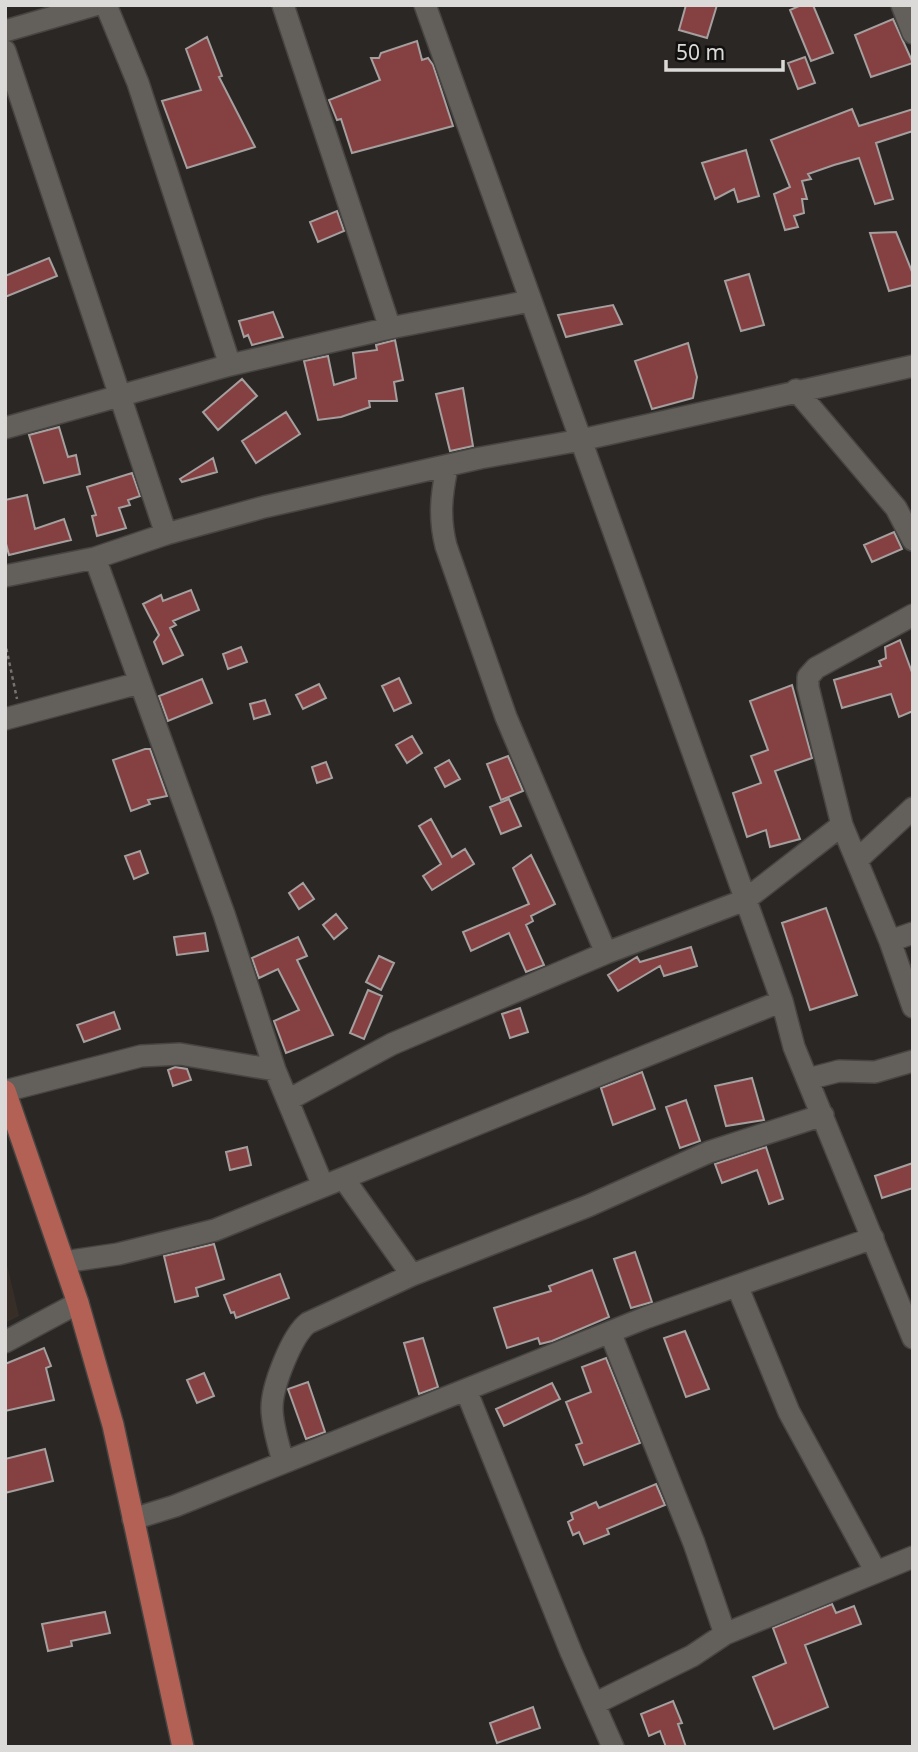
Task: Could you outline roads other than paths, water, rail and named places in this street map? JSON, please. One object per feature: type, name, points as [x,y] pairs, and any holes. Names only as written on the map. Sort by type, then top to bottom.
[{"type":"main road","points":[[5,1091],[78,1303],[113,1425],[183,1747]]},
{"type":"street","points":[[5,31],[95,5]]},
{"type":"street","points":[[106,5],[138,83],[230,365]]},
{"type":"street","points":[[282,5],[390,328]]},
{"type":"street","points":[[425,5],[782,1002],[794,1048],[913,1338]]},
{"type":"street","points":[[902,5],[913,33]]},
{"type":"street","points":[[5,51],[166,534]]},
{"type":"street","points":[[5,428],[230,365],[390,328],[530,301]]},
{"type":"street","points":[[5,576],[95,558],[166,534],[264,507],[913,366]]},
{"type":"street","points":[[796,390],[904,504],[913,540]]},
{"type":"street","points":[[447,468],[440,499],[440,523],[446,546],[506,717],[606,953]]},
{"type":"street","points":[[95,558],[224,914],[275,1070],[323,1186]]},
{"type":"street","points":[[913,615],[828,661],[808,677],[808,687],[842,825],[890,941],[913,1007]]},
{"type":"street","points":[[13,717],[139,683]]},
{"type":"street","points":[[857,860],[913,808]]},
{"type":"street","points":[[288,1100],[392,1044],[606,953],[745,900],[842,825]]},
{"type":"street","points":[[890,941],[913,933]]},
{"type":"street","points":[[64,1262],[118,1254],[215,1230],[782,1002]]},
{"type":"street","points":[[5,1091],[141,1056],[180,1054],[275,1070]]},
{"type":"street","points":[[875,1072],[913,1061]]},
{"type":"street","points":[[808,1079],[839,1071],[875,1072],[913,1080]]},
{"type":"street","points":[[283,1462],[272,1403],[298,1331],[331,1310],[588,1206],[709,1152],[823,1115]]},
{"type":"street","points":[[344,1179],[412,1275]]},
{"type":"street","points":[[134,1519],[610,1332],[873,1238]]},
{"type":"street","points":[[738,1288],[789,1412],[876,1572]]},
{"type":"street","points":[[5,1342],[78,1303]]},
{"type":"street","points":[[610,1332],[689,1531],[725,1634]]},
{"type":"street","points":[[466,1390],[571,1652],[596,1703],[613,1747]]},
{"type":"street","points":[[596,1703],[692,1656],[725,1634],[913,1557]]}]
